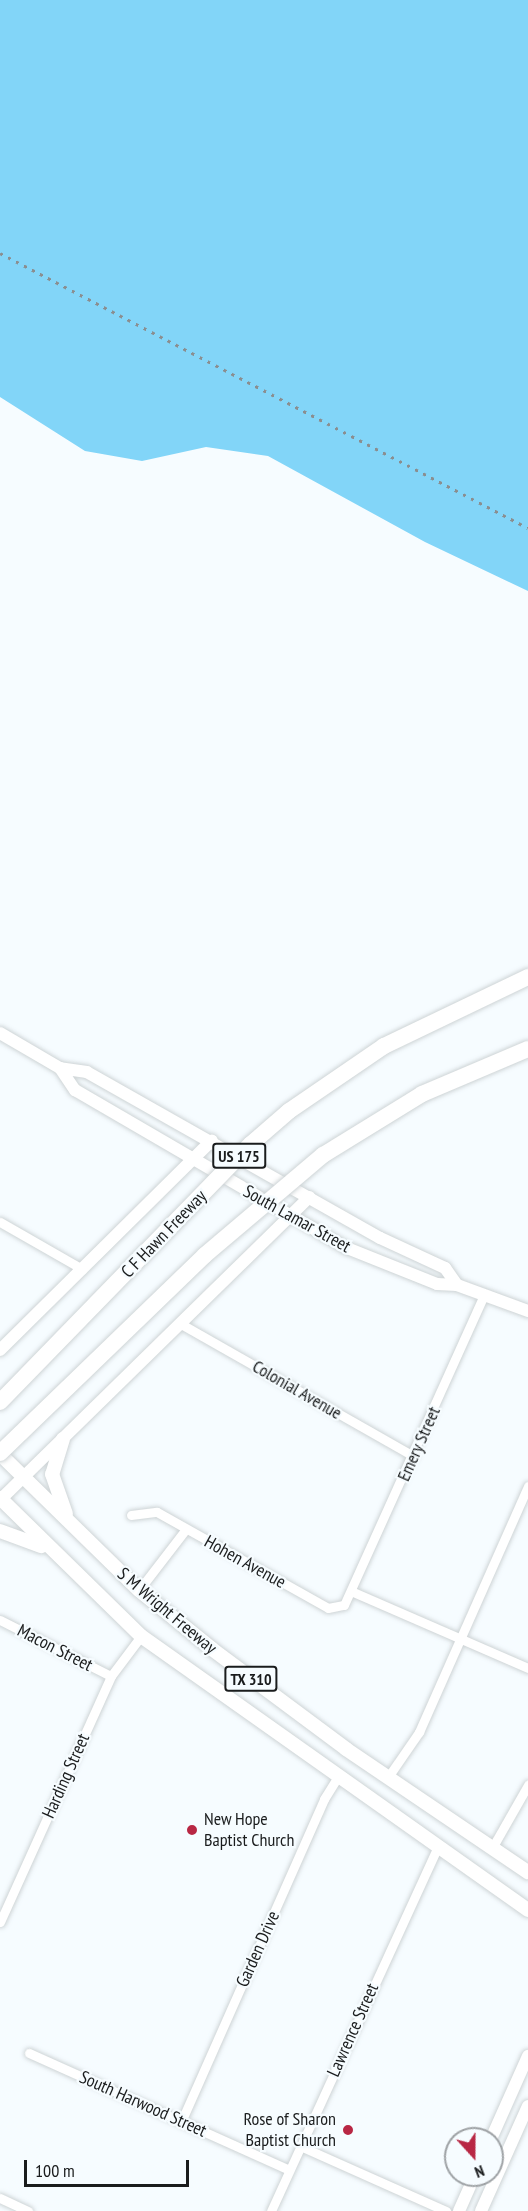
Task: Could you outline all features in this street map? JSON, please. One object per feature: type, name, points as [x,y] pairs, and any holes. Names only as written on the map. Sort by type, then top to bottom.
[{"type":"highway","name":"C F Hawn Freeway","points":[[0,1402],[251,1144],[290,1111],[384,1046],[528,976]]},
{"type":"highway","name":"US 175","points":[[0,1454],[205,1255],[323,1155],[422,1094],[528,1049]]},
{"type":"main road","name":"South Lamar Street","points":[[0,1033],[60,1068],[87,1072],[212,1140],[380,1238],[445,1268],[457,1285]]},
{"type":"main road","name":"South Lamar Street","points":[[60,1068],[75,1090],[290,1216],[384,1264],[437,1284],[457,1285],[528,1311]]},
{"type":"main road","name":"C F Hawn Freeway","points":[[0,1350],[212,1140]]},
{"type":"main road","points":[[0,1499],[309,1197]]},
{"type":"main road","points":[[63,1439],[52,1474],[57,1499],[72,1527]]},
{"type":"main road","name":"S M Wright Freeway","points":[[0,1454],[72,1527],[139,1590],[261,1687],[528,1872]]},
{"type":"main road","name":"S M Wright Freeway","points":[[0,1499],[48,1549],[141,1636],[438,1850],[528,1910]]},
{"type":"main road","points":[[0,1531],[48,1549]]},
{"type":"main road","points":[[496,2127],[528,2056]]},
{"type":"main road","points":[[481,2211],[528,2106]]},
{"type":"main road","points":[[459,2211],[470,2187]]},
{"type":"street","points":[[0,1222],[82,1269]]},
{"type":"street","name":"Emery Street","points":[[353,1592],[484,1295]]},
{"type":"street","name":"Colonial Avenue","points":[[181,1323],[413,1456]]},
{"type":"street","points":[[388,1777],[419,1732],[528,1486]]},
{"type":"street","name":"Hohen Avenue","points":[[131,1515],[156,1512],[328,1608],[344,1605],[353,1592]]},
{"type":"street","points":[[139,1590],[186,1529]]},
{"type":"street","points":[[353,1592],[528,1668]]},
{"type":"street","name":"Macon Street","points":[[0,1620],[111,1676]]},
{"type":"street","name":"Harding Street","points":[[0,1922],[111,1676],[141,1636]]},
{"type":"street","name":"Garden Drive","points":[[181,2122],[324,1799],[338,1777]]},
{"type":"street","points":[[492,1848],[528,1785]]},
{"type":"street","name":"Lawrence Street","points":[[271,2211],[438,1850]]},
{"type":"street","name":"South Harwood Street","points":[[29,2053],[289,2170]]},
{"type":"street","points":[[300,2146],[446,2211]]},
{"type":"street","points":[[0,2198],[28,2211]]},
{"type":"shaded area","points":[[0,0],[528,0],[528,591],[425,542],[268,456],[206,447],[142,461],[85,451],[0,397]]},
{"type":"railway","points":[[0,253],[528,528]]},
{"type":"place","name":"New Hope Baptist Church","points":[[192,1830]]},
{"type":"place","name":"Rose of Sharon Baptist Church","points":[[348,2130]]}]
